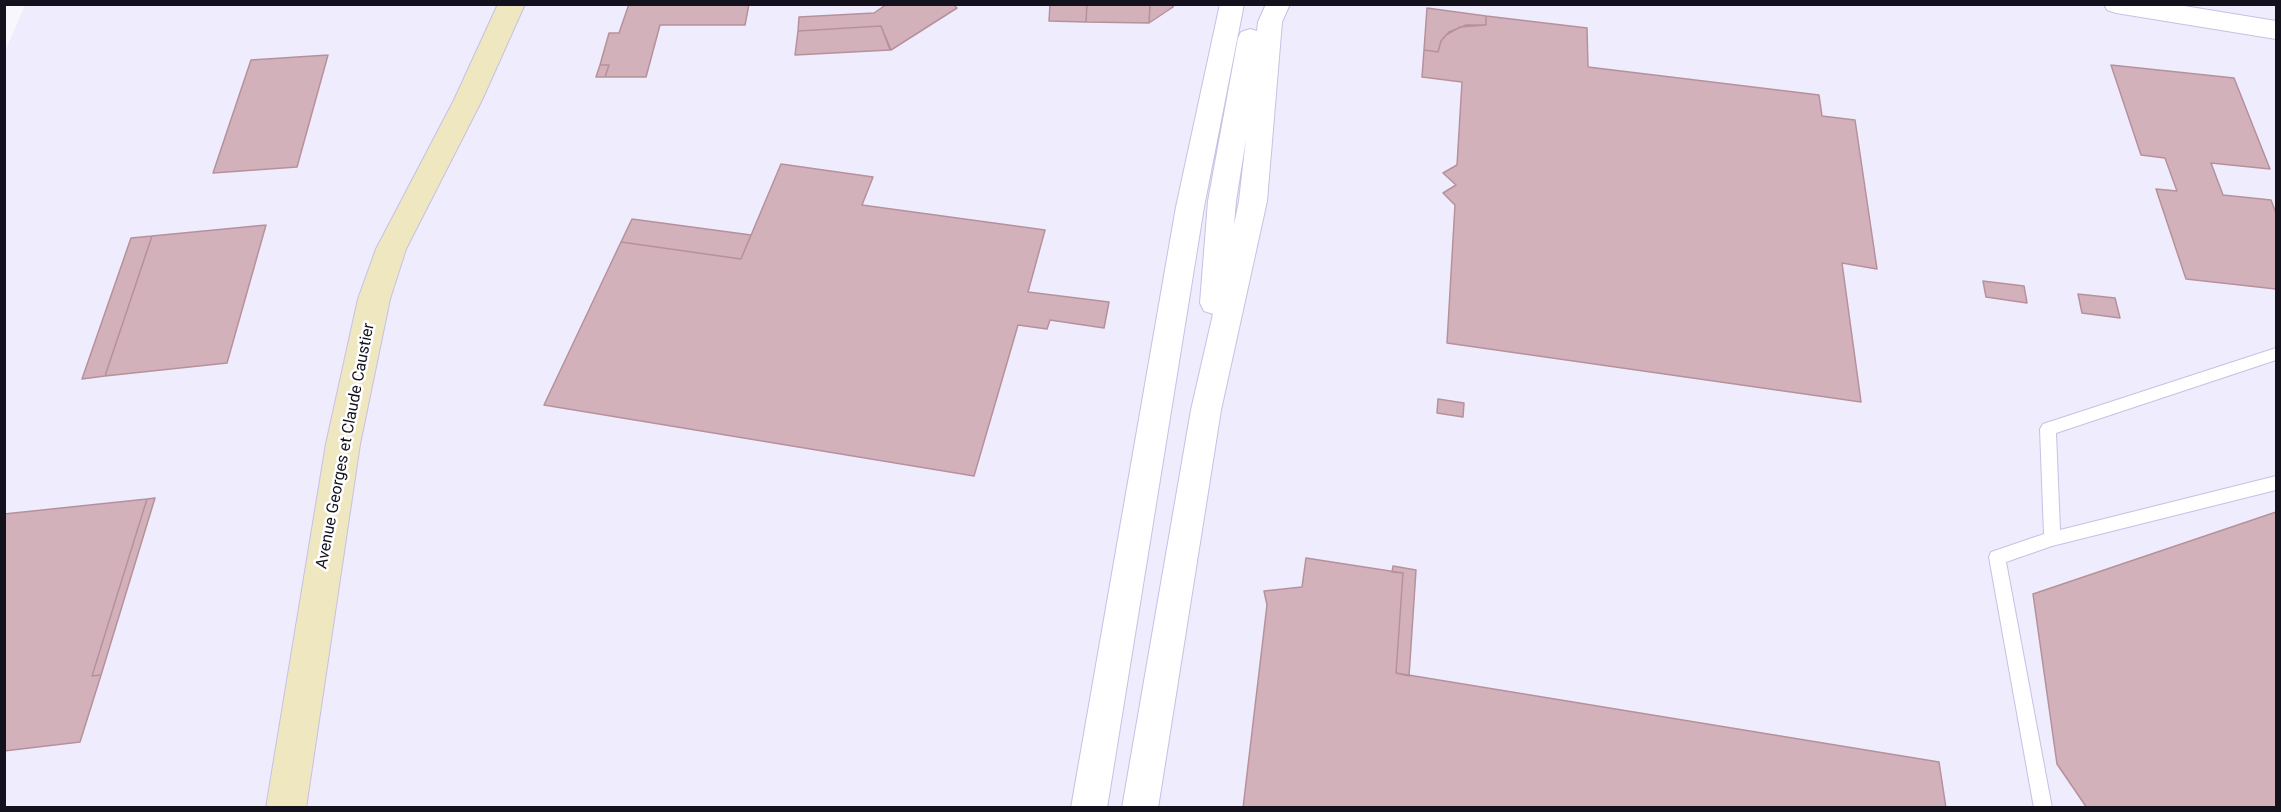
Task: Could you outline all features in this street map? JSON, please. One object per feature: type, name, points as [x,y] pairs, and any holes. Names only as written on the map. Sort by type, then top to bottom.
[{"type":"street","name":"Avenue Georges et Claude Caustier","points":[[286,807],[343,444],[374,299],[392,249],[468,100],[512,4]]},
{"type":"street","points":[[1089,807],[1190,207],[1232,4]]},
{"type":"street","points":[[1206,410],[1222,201],[1256,4]]},
{"type":"street","points":[[1140,807],[1206,410],[1253,201],[1270,22],[1278,4]]},
{"type":"street","points":[[2116,4],[2277,30]]},
{"type":"lane","points":[[2052,539],[2048,429],[2277,354]]},
{"type":"lane","points":[[2043,807],[1997,557],[2052,539],[2277,483]]},
{"type":"shaded area","points":[[25,5],[2276,5],[2276,807],[5,808],[4,54]]},
{"type":"building","points":[[629,4],[749,4],[745,25],[660,25],[646,77],[605,77],[609,65],[600,65],[609,33],[619,33]]},
{"type":"building","points":[[887,4],[953,4],[957,8],[891,50],[881,26],[798,31],[799,17],[874,13]]},
{"type":"building","points":[[1050,4],[1087,4],[1086,22],[1049,21]]},
{"type":"building","points":[[1087,4],[1150,4],[1149,23],[1086,22]]},
{"type":"building","points":[[1150,4],[1174,4],[1149,23]]},
{"type":"building","points":[[1427,8],[1486,16],[1486,25],[1460,27],[1446,35],[1441,41],[1438,52],[1424,50]]},
{"type":"building","points":[[1486,16],[1587,28],[1588,67],[1819,95],[1822,116],[1855,120],[1877,269],[1842,263],[1861,402],[1447,343],[1455,205],[1443,193],[1456,185],[1443,173],[1457,165],[1462,82],[1422,77],[1424,50],[1438,52],[1441,41],[1449,32],[1466,25],[1486,25]]},
{"type":"building","points":[[881,26],[890,50],[795,55],[798,31]]},
{"type":"building","points":[[328,55],[297,167],[213,173],[251,60]]},
{"type":"building","points":[[600,65],[609,65],[605,77],[596,77]]},
{"type":"building","points":[[2111,65],[2234,78],[2270,169],[2211,163],[2223,195],[2271,200],[2276,213],[2276,289],[2186,279],[2156,189],[2177,191],[2165,158],[2141,155]]},
{"type":"building","points":[[781,164],[873,177],[862,205],[1045,230],[1028,292],[1109,302],[1104,328],[1050,320],[1047,329],[1018,325],[974,476],[544,405],[621,242],[741,259]]},
{"type":"building","points":[[632,219],[751,235],[741,259],[621,242]]},
{"type":"building","points":[[266,225],[227,363],[105,376],[152,236]]},
{"type":"building","points":[[152,236],[105,376],[82,379],[131,238]]},
{"type":"building","points":[[1983,281],[2024,286],[2027,303],[1986,297]]},
{"type":"building","points":[[2078,294],[2115,298],[2120,318],[2082,313]]},
{"type":"building","points":[[1438,399],[1464,403],[1463,417],[1437,413]]},
{"type":"building","points":[[155,498],[101,675],[92,676],[147,499]]},
{"type":"building","points":[[147,499],[92,676],[101,675],[80,742],[4,751],[4,514]]},
{"type":"building","points":[[2276,512],[2276,808],[2087,808],[2057,764],[2033,594]]},
{"type":"building","points":[[1306,558],[1403,573],[1396,673],[1939,762],[1946,808],[1243,808],[1267,605],[1264,591],[1302,587]]},
{"type":"building","points":[[1393,566],[1416,570],[1409,676],[1396,673],[1403,573],[1392,572]]}]
